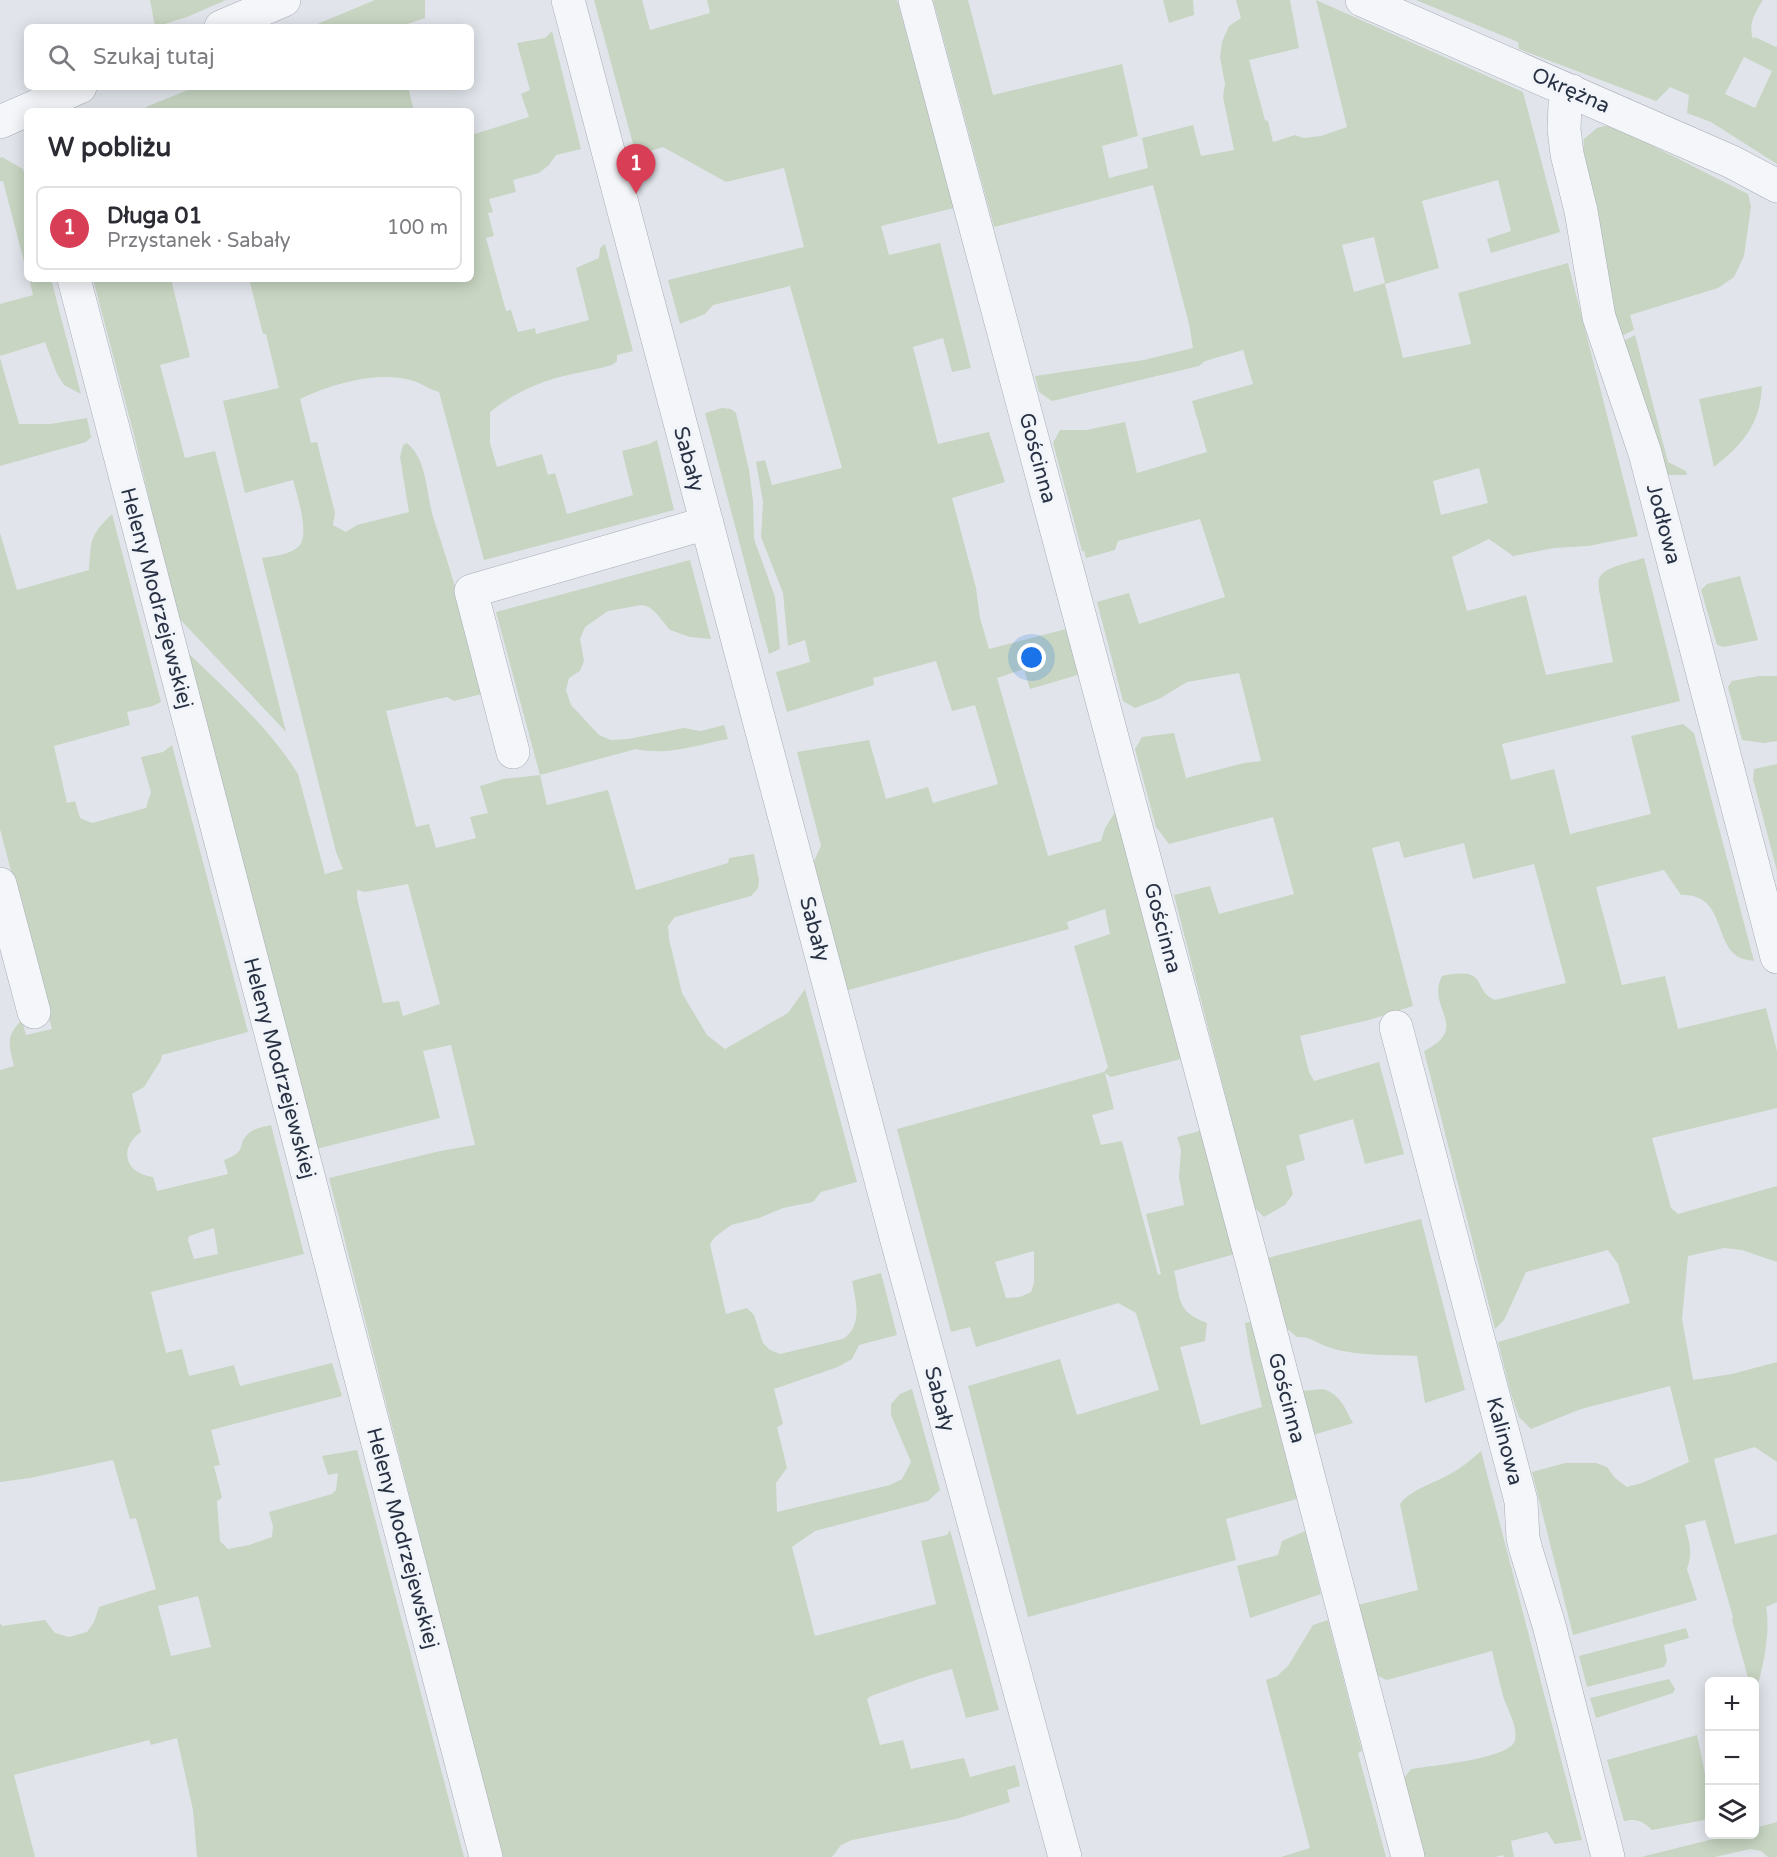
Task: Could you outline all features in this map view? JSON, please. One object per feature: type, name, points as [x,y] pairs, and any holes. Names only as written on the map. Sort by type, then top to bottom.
[{"type":"street","points":[[228,24],[284,0]]},
{"type":"street","name":"Sabały","points":[[568,0],[895,1233],[1065,1857]]},
{"type":"street","name":"Gościnna","points":[[915,0],[1250,1253],[1408,1857]]},
{"type":"street","name":"Okrężna","points":[[1362,0],[1732,162],[1777,186]]},
{"type":"street","points":[[33,108],[73,90]]},
{"type":"street","name":"Jodłowa","points":[[1572,91],[1565,105],[1564,129],[1599,317],[1645,453],[1777,957]]},
{"type":"street","name":"Heleny Modrzejewskiej","points":[[75,282],[486,1857]]},
{"type":"street","points":[[513,752],[471,591],[707,523]]},
{"type":"street","points":[[0,884],[34,1012]]},
{"type":"street","name":"Kalinowa","points":[[1396,1027],[1521,1501],[1526,1550],[1549,1625],[1608,1857]]},
{"type":"green space","points":[[150,0],[226,0],[187,17],[165,24],[154,24]]},
{"type":"green space","points":[[375,0],[425,0],[425,18],[408,24],[317,24]]},
{"type":"green space","points":[[594,0],[642,0],[650,30],[710,13],[707,0],[897,0],[954,208],[881,226],[889,255],[940,243],[971,368],[952,372],[943,338],[913,347],[938,444],[989,432],[1005,482],[952,498],[976,588],[980,618],[989,649],[1070,628],[1081,674],[1030,689],[1024,669],[997,678],[1048,856],[1101,841],[1105,828],[1116,811],[1181,1059],[1111,1077],[1105,1073],[1114,1109],[1092,1115],[1101,1145],[1122,1141],[1158,1275],[1161,1274],[1146,1214],[1184,1205],[1179,1177],[1181,1150],[1177,1137],[1200,1131],[1235,1254],[1174,1271],[1179,1297],[1185,1309],[1197,1319],[1207,1323],[1205,1341],[1180,1347],[1201,1425],[1262,1407],[1245,1323],[1255,1321],[1275,1404],[1276,1420],[1297,1499],[1226,1519],[1236,1560],[1028,1617],[968,1386],[1060,1359],[1077,1415],[1159,1390],[1136,1313],[1118,1303],[976,1347],[970,1327],[951,1332],[897,1129],[1104,1072],[1108,1067],[1074,946],[1110,934],[1105,909],[1067,922],[1069,929],[845,991],[813,863],[821,846],[797,752],[869,740],[886,799],[928,787],[933,803],[998,784],[975,705],[952,711],[936,661],[873,678],[874,685],[787,712],[776,672],[810,662],[805,640],[788,646],[783,593],[761,537],[763,502],[756,462],[765,460],[772,485],[842,468],[790,286],[713,305],[705,314],[680,324],[668,280],[804,247],[784,168],[726,182],[663,147],[636,155]],"holes":[[[1034,1251],[1034,1283],[1031,1292],[1020,1297],[1006,1298],[995,1262]]]},
{"type":"green space","points":[[933,0],[968,0],[993,95],[1122,64],[1138,136],[1102,146],[1109,178],[1148,168],[1142,138],[1193,125],[1201,156],[1234,150],[1223,97],[1225,84],[1220,57],[1222,42],[1229,26],[1241,18],[1236,0],[1290,0],[1299,48],[1249,60],[1273,142],[1295,135],[1303,138],[1321,136],[1347,127],[1316,0],[1523,92],[1560,232],[1491,253],[1487,239],[1511,231],[1498,180],[1422,201],[1439,268],[1385,284],[1403,358],[1471,344],[1458,293],[1568,263],[1638,536],[1588,546],[1554,548],[1513,556],[1489,539],[1452,557],[1467,611],[1526,595],[1546,675],[1613,662],[1599,590],[1599,579],[1611,568],[1644,558],[1680,701],[1502,744],[1511,780],[1554,769],[1570,834],[1651,814],[1631,736],[1683,724],[1694,733],[1754,961],[1739,957],[1732,952],[1709,906],[1696,897],[1681,895],[1664,870],[1596,887],[1622,985],[1665,976],[1678,1029],[1766,1008],[1777,1051],[1777,1108],[1652,1138],[1671,1208],[1678,1214],[1777,1186],[1777,1262],[1742,1250],[1724,1248],[1688,1256],[1682,1319],[1693,1380],[1732,1374],[1777,1362],[1777,1462],[1755,1447],[1714,1459],[1735,1544],[1777,1534],[1777,1602],[1766,1607],[1768,1628],[1759,1680],[1759,1677],[1748,1677],[1705,1520],[1685,1525],[1690,1552],[1687,1569],[1697,1600],[1573,1635],[1532,1472],[1565,1463],[1596,1463],[1607,1467],[1615,1478],[1627,1487],[1642,1483],[1689,1462],[1670,1386],[1581,1409],[1531,1429],[1519,1417],[1511,1394],[1498,1342],[1630,1303],[1618,1264],[1608,1250],[1526,1272],[1504,1320],[1495,1329],[1424,1051],[1438,1042],[1445,1034],[1445,1016],[1438,987],[1442,976],[1467,974],[1474,976],[1483,990],[1495,1000],[1566,983],[1534,864],[1473,879],[1464,843],[1404,858],[1399,841],[1372,848],[1413,1006],[1369,1020],[1300,1036],[1309,1072],[1314,1081],[1379,1062],[1404,1154],[1365,1164],[1353,1119],[1299,1135],[1305,1160],[1286,1166],[1293,1194],[1285,1205],[1264,1217],[1254,1207],[1174,895],[1210,886],[1219,914],[1294,894],[1273,817],[1169,844],[1156,827],[1135,749],[1142,737],[1174,733],[1186,778],[1244,763],[1261,761],[1239,673],[1187,682],[1161,698],[1135,708],[1123,701],[1097,602],[1129,593],[1139,624],[1225,597],[1200,519],[1118,541],[1115,550],[1086,558],[1082,551],[1053,443],[1060,430],[1086,430],[1125,422],[1137,473],[1207,452],[1192,401],[1253,384],[1243,350],[1205,361],[1199,366],[1052,401],[1039,392],[1035,376],[1144,360],[1193,348],[1189,324],[1153,185],[994,227]],"holes":[[[1374,237],[1385,283],[1354,292],[1342,245]],[[1479,468],[1488,503],[1441,515],[1433,481]]]},
{"type":"green space","points":[[1163,0],[1193,0],[1194,15],[1169,23]]},
{"type":"green space","points":[[1416,0],[1763,0],[1753,18],[1751,28],[1753,39],[1755,37],[1777,46],[1777,164],[1711,122],[1687,113],[1689,95],[1670,87],[1656,101],[1519,49],[1518,42]],"holes":[[[1744,57],[1772,71],[1755,108],[1725,94]]]},
{"type":"green space","points":[[552,31],[581,149],[556,155],[539,173],[513,180],[516,192],[489,199],[493,212],[488,213],[494,236],[486,238],[506,311],[511,310],[518,332],[535,328],[536,334],[589,320],[576,268],[599,258],[600,248],[605,244],[633,351],[617,355],[617,361],[612,365],[547,381],[505,401],[490,412],[490,443],[497,467],[542,454],[548,475],[555,473],[567,514],[633,495],[622,451],[657,440],[674,510],[484,560],[439,392],[414,381],[386,377],[356,380],[326,388],[300,399],[311,443],[317,442],[335,513],[333,525],[346,532],[357,525],[409,512],[400,457],[403,445],[407,443],[419,459],[431,510],[467,628],[482,694],[454,701],[447,697],[386,711],[416,827],[429,824],[436,848],[476,838],[470,817],[488,813],[480,786],[503,779],[540,775],[547,805],[608,790],[636,890],[728,863],[729,858],[754,854],[759,880],[758,888],[751,896],[675,917],[668,926],[682,993],[707,1035],[725,1049],[788,1013],[805,989],[857,1182],[821,1192],[813,1202],[783,1208],[759,1218],[731,1225],[715,1237],[710,1244],[726,1314],[747,1308],[754,1315],[763,1343],[770,1350],[780,1354],[843,1339],[849,1334],[856,1320],[852,1281],[881,1273],[897,1335],[859,1345],[852,1359],[838,1367],[774,1389],[783,1424],[777,1427],[787,1468],[776,1483],[777,1512],[890,1485],[902,1479],[911,1462],[891,1415],[891,1404],[900,1394],[912,1389],[940,1490],[928,1501],[815,1531],[792,1547],[815,1636],[936,1604],[921,1541],[947,1535],[950,1530],[999,1710],[966,1718],[952,1669],[867,1699],[880,1745],[903,1740],[911,1769],[964,1758],[970,1777],[1015,1765],[1020,1786],[1007,1790],[1010,1802],[956,1819],[852,1840],[841,1845],[832,1857],[501,1857],[329,1178],[440,1151],[475,1145],[451,1045],[423,1051],[440,1118],[316,1149],[186,651],[246,710],[287,757],[298,774],[325,874],[343,869],[336,852],[262,558],[286,553],[299,546],[303,533],[302,514],[293,480],[245,493],[223,401],[279,388],[266,334],[263,334],[250,282],[474,282],[474,134],[529,117],[521,94],[530,90],[517,43],[545,38]],"holes":[[[408,884],[440,1004],[403,1016],[399,1001],[383,1003],[357,890],[365,892]]]},
{"type":"green space","points":[[188,90],[409,90],[413,108],[146,108]]},
{"type":"green space","points":[[1615,123],[1619,129],[1748,194],[1751,207],[1744,256],[1734,277],[1718,288],[1630,315],[1634,330],[1615,339],[1583,155],[1584,139],[1597,128]]},
{"type":"green space","points":[[0,158],[23,169],[24,173],[24,262],[3,181],[0,181]]},
{"type":"green space","points":[[30,282],[52,282],[81,394],[64,385],[57,374],[45,342],[0,356],[0,304],[33,295]]},
{"type":"green space","points":[[94,282],[172,282],[190,357],[160,365],[185,458],[215,451],[286,732],[177,616],[134,435]]},
{"type":"green space","points":[[1635,335],[1668,462],[1686,471],[1687,475],[1667,475],[1618,344]]},
{"type":"green space","points":[[0,358],[19,424],[50,424],[87,418],[91,437],[86,442],[0,466]]},
{"type":"green space","points":[[1762,386],[1761,400],[1754,423],[1741,442],[1714,467],[1699,399]]},
{"type":"green space","points":[[722,408],[731,409],[736,413],[749,470],[754,539],[775,597],[780,649],[769,654],[705,413]]},
{"type":"green space","points":[[112,514],[161,702],[127,712],[130,725],[54,746],[67,803],[75,801],[80,818],[92,823],[146,808],[151,792],[141,757],[163,752],[172,745],[248,1032],[162,1055],[144,1087],[132,1094],[141,1132],[129,1145],[128,1159],[136,1171],[153,1177],[157,1191],[228,1174],[224,1160],[239,1151],[251,1131],[271,1125],[304,1254],[151,1292],[166,1353],[182,1349],[189,1376],[234,1365],[240,1386],[332,1363],[342,1396],[211,1430],[220,1465],[214,1466],[222,1498],[217,1501],[220,1541],[228,1549],[272,1537],[273,1526],[269,1512],[332,1494],[336,1490],[338,1473],[328,1475],[322,1456],[357,1450],[464,1857],[197,1857],[193,1810],[177,1738],[151,1745],[149,1740],[14,1775],[35,1857],[0,1857],[0,1623],[2,1626],[45,1620],[55,1633],[69,1637],[87,1632],[94,1622],[99,1607],[156,1589],[136,1518],[130,1519],[113,1460],[30,1478],[0,1482],[0,1070],[14,1066],[10,1041],[13,1031],[22,1020],[26,1035],[52,1029],[0,829],[0,533],[17,590],[89,570],[90,552],[95,534]],"holes":[[[214,1228],[218,1254],[194,1259],[188,1240],[189,1236]],[[198,1596],[211,1647],[171,1656],[158,1606]]]},
{"type":"green space","points":[[690,560],[711,639],[690,637],[670,630],[656,613],[642,605],[608,611],[585,627],[580,639],[584,661],[580,671],[569,678],[566,690],[571,705],[599,735],[611,740],[684,728],[701,731],[724,725],[728,739],[671,750],[636,749],[540,775],[496,612]]},
{"type":"green space","points":[[1740,576],[1758,640],[1724,647],[1717,645],[1701,590],[1707,584]]},
{"type":"green space","points":[[1759,676],[1777,676],[1777,741],[1764,743],[1742,740],[1728,687],[1732,681]]},
{"type":"green space","points":[[1777,764],[1777,871],[1753,779],[1754,769]]},
{"type":"green space","points":[[1421,1219],[1465,1390],[1425,1403],[1417,1356],[1338,1350],[1297,1337],[1285,1327],[1267,1258]]},
{"type":"green space","points":[[1323,1389],[1338,1398],[1353,1423],[1313,1435],[1302,1391]]},
{"type":"green space","points":[[1481,1451],[1582,1840],[1555,1844],[1547,1832],[1511,1841],[1514,1857],[1503,1855],[1424,1857],[1404,1778],[1411,1769],[1485,1757],[1510,1747],[1516,1735],[1514,1723],[1503,1696],[1492,1651],[1387,1680],[1376,1675],[1358,1605],[1418,1590],[1400,1504],[1416,1491],[1458,1469]]},
{"type":"green space","points":[[1305,1531],[1321,1594],[1250,1618],[1237,1566],[1278,1555],[1282,1541]]},
{"type":"green space","points":[[1328,1620],[1362,1751],[1358,1753],[1386,1857],[1281,1857],[1310,1848],[1266,1680],[1277,1676],[1288,1666],[1313,1625]]},
{"type":"green space","points":[[1686,1628],[1689,1638],[1664,1645],[1667,1661],[1664,1667],[1587,1687],[1579,1656]]},
{"type":"green space","points":[[1669,1679],[1675,1689],[1673,1693],[1596,1718],[1590,1698]]},
{"type":"green space","points":[[1697,1735],[1705,1774],[1705,1820],[1652,1830],[1640,1821],[1624,1821],[1607,1760]]},
{"type":"green space","points":[[1777,1822],[1777,1857],[1768,1857],[1761,1851],[1750,1849],[1715,1857],[1641,1857],[1713,1839],[1759,1839],[1759,1827]]},
{"type":"place","name":"Długa 01","points":[[636,194]]}]
